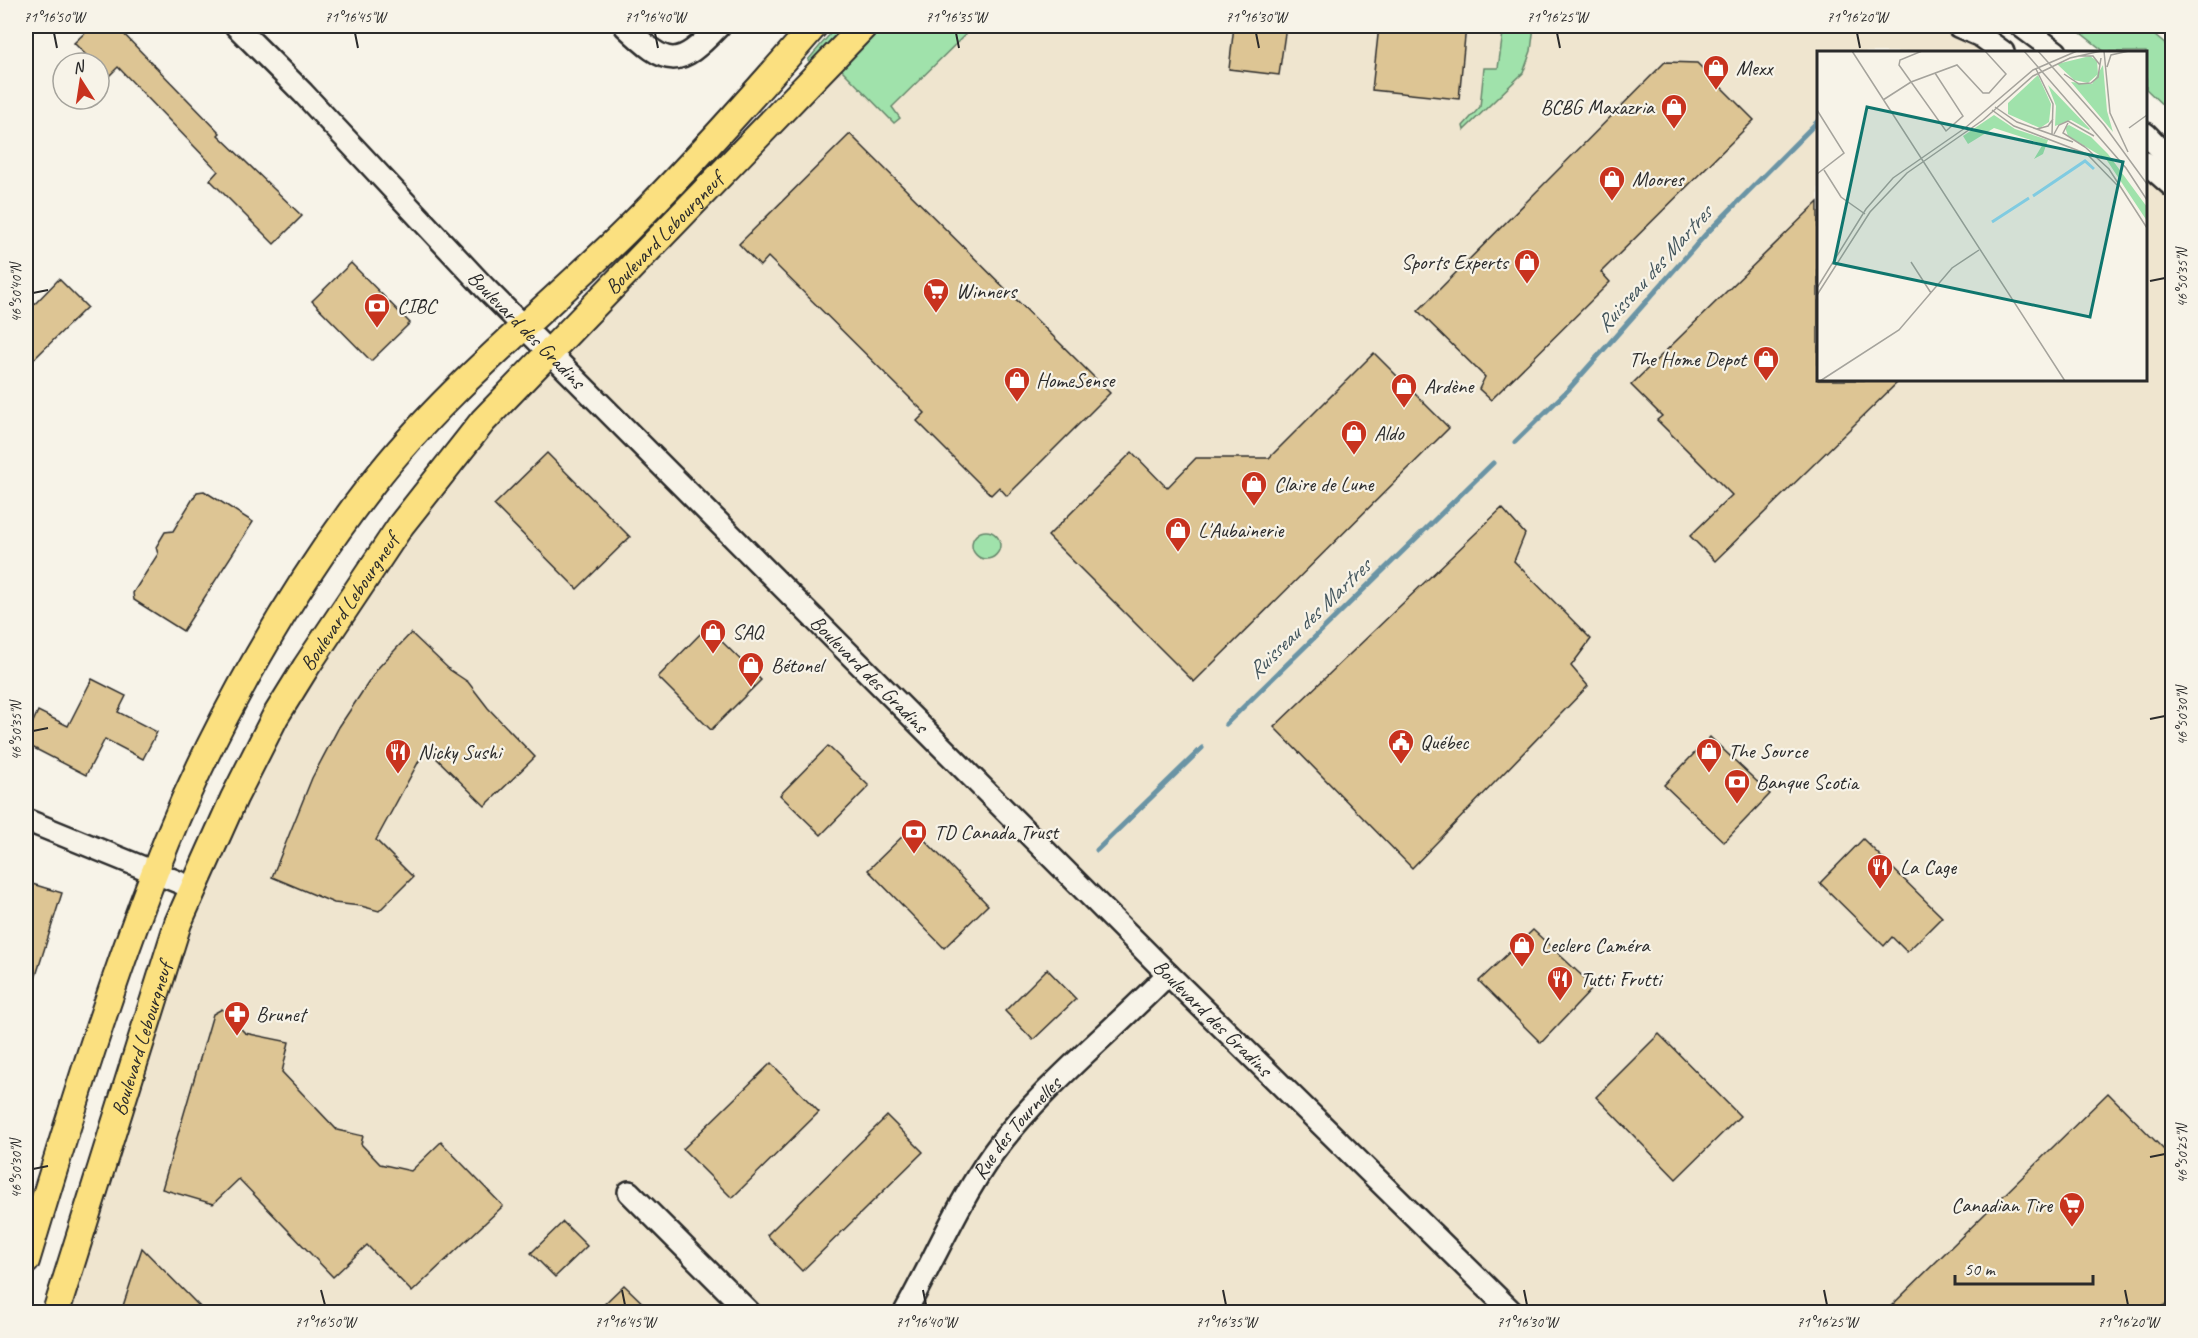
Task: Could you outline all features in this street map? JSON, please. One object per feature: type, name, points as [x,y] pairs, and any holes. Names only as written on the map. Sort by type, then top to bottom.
[{"type":"main road","name":"Boulevard Lebourgneuf","points":[[26,1261],[107,1009],[155,873],[204,762],[285,612],[372,484],[426,420],[523,325],[625,232],[728,125],[814,26]]},
{"type":"main road","name":"Boulevard Lebourgneuf","points":[[56,1312],[151,1003],[194,888],[268,728],[306,667],[401,525],[443,469],[503,398],[636,265],[864,26]]},
{"type":"street","name":"Boulevard des Gradins","points":[[236,26],[549,352],[1168,974],[1512,1312]]},
{"type":"street","points":[[625,26],[652,52],[662,58],[675,59],[700,45],[720,26]]},
{"type":"street","points":[[1958,26],[1981,36],[2002,51]]},
{"type":"street","points":[[2021,26],[2055,51]]},
{"type":"street","points":[[2147,136],[2172,161]]},
{"type":"street","points":[[2147,165],[2172,186]]},
{"type":"street","points":[[26,820],[194,888]]},
{"type":"street","name":"Rue des Tournelles","points":[[906,1312],[977,1176],[995,1150],[1054,1085],[1168,974]]},
{"type":"street","points":[[629,1192],[748,1312]]},
{"type":"shaded area","points":[[864,26],[1958,26],[2001,51],[1817,51],[1817,381],[2147,381],[2147,164],[2172,186],[2172,1312],[56,1312],[193,888],[385,547]]},
{"type":"green space","points":[[837,26],[846,26],[812,64],[808,60]]},
{"type":"green space","points":[[880,26],[974,26],[892,107],[900,118],[894,123],[841,69]]},
{"type":"green space","points":[[1504,26],[1534,26],[1531,51],[1523,73],[1464,130],[1463,126],[1480,107],[1484,68],[1498,68]]},
{"type":"green space","points":[[2072,26],[2143,26],[2172,50],[2172,114],[2147,90],[2147,51],[2104,51]]},
{"type":"green space","points":[[986,531],[996,535],[1000,545],[996,555],[986,559],[976,555],[972,545],[976,535]]},
{"type":"building","points":[[92,26],[116,26],[220,133],[218,135],[302,216],[274,244],[210,180],[218,171],[118,67],[111,74],[111,51],[82,51],[74,43]]},
{"type":"building","points":[[1234,26],[1286,26],[1279,75],[1229,69]]},
{"type":"building","points":[[1379,26],[1466,26],[1459,99],[1372,90]]},
{"type":"building","points":[[1665,62],[1697,63],[1754,120],[1601,272],[1610,282],[1491,400],[1479,389],[1485,377],[1418,311]]},
{"type":"building","points":[[850,134],[1110,393],[1007,496],[999,487],[991,495],[917,421],[925,413],[768,257],[760,266],[739,244]]},
{"type":"building","name":"The Home Depot","points":[[1817,203],[1817,381],[1899,381],[1715,561],[1690,536],[1732,495],[1657,420],[1662,416],[1631,385]]},
{"type":"building","points":[[351,263],[410,323],[371,361],[312,301]]},
{"type":"building","points":[[59,279],[87,307],[26,367],[26,313]]},
{"type":"building","points":[[1374,353],[1449,428],[1194,682],[1048,536],[1132,452],[1167,488],[1196,458],[1269,458]]},
{"type":"building","points":[[547,453],[630,537],[577,589],[494,505]]},
{"type":"building","points":[[204,491],[253,522],[183,631],[134,600],[133,593],[158,554],[156,547],[165,532],[173,531],[197,492]]},
{"type":"building","points":[[1502,508],[1525,534],[1514,561],[1591,639],[1571,666],[1588,686],[1412,868],[1274,727]]},
{"type":"building","points":[[707,627],[761,680],[711,730],[658,677]]},
{"type":"building","points":[[411,633],[450,670],[468,682],[488,708],[535,757],[485,806],[426,748],[376,840],[413,877],[379,911],[334,903],[272,877],[312,778],[339,727],[378,668]]},
{"type":"building","points":[[92,679],[126,696],[118,712],[157,732],[143,759],[105,739],[86,775],[26,744],[26,737],[38,711],[68,726]]},
{"type":"building","points":[[1710,737],[1770,794],[1724,842],[1664,785]]},
{"type":"building","points":[[828,746],[869,786],[821,835],[780,795]]},
{"type":"building","points":[[912,827],[988,905],[944,948],[868,870]]},
{"type":"building","points":[[1863,839],[1942,917],[1907,952],[1892,937],[1884,946],[1820,883]]},
{"type":"building","points":[[29,883],[62,893],[29,998],[26,997],[26,893]]},
{"type":"building","points":[[1533,930],[1594,987],[1541,1043],[1479,981]]},
{"type":"building","points":[[1047,969],[1076,999],[1033,1040],[1005,1011]]},
{"type":"building","points":[[222,1009],[245,1033],[289,1042],[282,1072],[337,1130],[363,1136],[361,1144],[380,1164],[411,1171],[441,1142],[503,1206],[412,1292],[367,1245],[333,1277],[239,1179],[213,1204],[162,1189],[213,1014]]},
{"type":"building","points":[[1659,1034],[1740,1116],[1676,1179],[1596,1097]]},
{"type":"building","points":[[771,1063],[819,1112],[732,1198],[683,1149]]},
{"type":"building","name":"Canadian Tire","points":[[2108,1093],[2172,1158],[2172,1298],[2157,1312],[1885,1312]]},
{"type":"building","points":[[887,1116],[923,1152],[802,1271],[767,1235]]},
{"type":"building","points":[[563,1222],[587,1246],[555,1277],[531,1253]]},
{"type":"building","points":[[142,1248],[205,1312],[121,1312]]},
{"type":"building","points":[[624,1285],[652,1312],[596,1312]]},
{"type":"waterway","name":"Ruisseau des Martres","points":[[1515,442],[1568,390],[1706,234],[1817,122]]},
{"type":"waterway","name":"Ruisseau des Martres","points":[[1226,724],[1493,463]]},
{"type":"waterway","name":"Ruisseau des Martres","points":[[1097,850],[1202,748]]},
{"type":"place","name":"Mexx","points":[[1716,91]]},
{"type":"place","name":"BCBG Maxazria","points":[[1674,130]]},
{"type":"place","name":"Moores","points":[[1612,202]]},
{"type":"place","name":"Sports Experts","points":[[1527,285]]},
{"type":"place","name":"Winners","points":[[936,314]]},
{"type":"place","name":"CIBC","points":[[377,329]]},
{"type":"place","name":"The Home Depot","points":[[1766,382]]},
{"type":"place","name":"HomeSense","points":[[1017,403]]},
{"type":"place","name":"Ardène","points":[[1404,409]]},
{"type":"place","name":"Aldo","points":[[1354,456]]},
{"type":"place","name":"Claire de Lune","points":[[1254,507]]},
{"type":"place","name":"L'Aubainerie","points":[[1178,553]]},
{"type":"place","name":"SAQ","points":[[713,655]]},
{"type":"place","name":"Bétonel","points":[[751,688]]},
{"type":"place","name":"Québec","points":[[1401,765]]},
{"type":"place","name":"The Source","points":[[1709,774]]},
{"type":"place","name":"Nicky Sushi","points":[[398,775]]},
{"type":"place","name":"Banque Scotia","points":[[1737,805]]},
{"type":"place","name":"TD Canada Trust","points":[[914,855]]},
{"type":"place","name":"La Cage","points":[[1880,890]]},
{"type":"place","name":"Leclerc Caméra","points":[[1522,968]]},
{"type":"place","name":"Tutti Frutti","points":[[1560,1002]]},
{"type":"place","name":"Brunet","points":[[237,1037]]},
{"type":"place","name":"Canadian Tire","points":[[2072,1228]]}]
